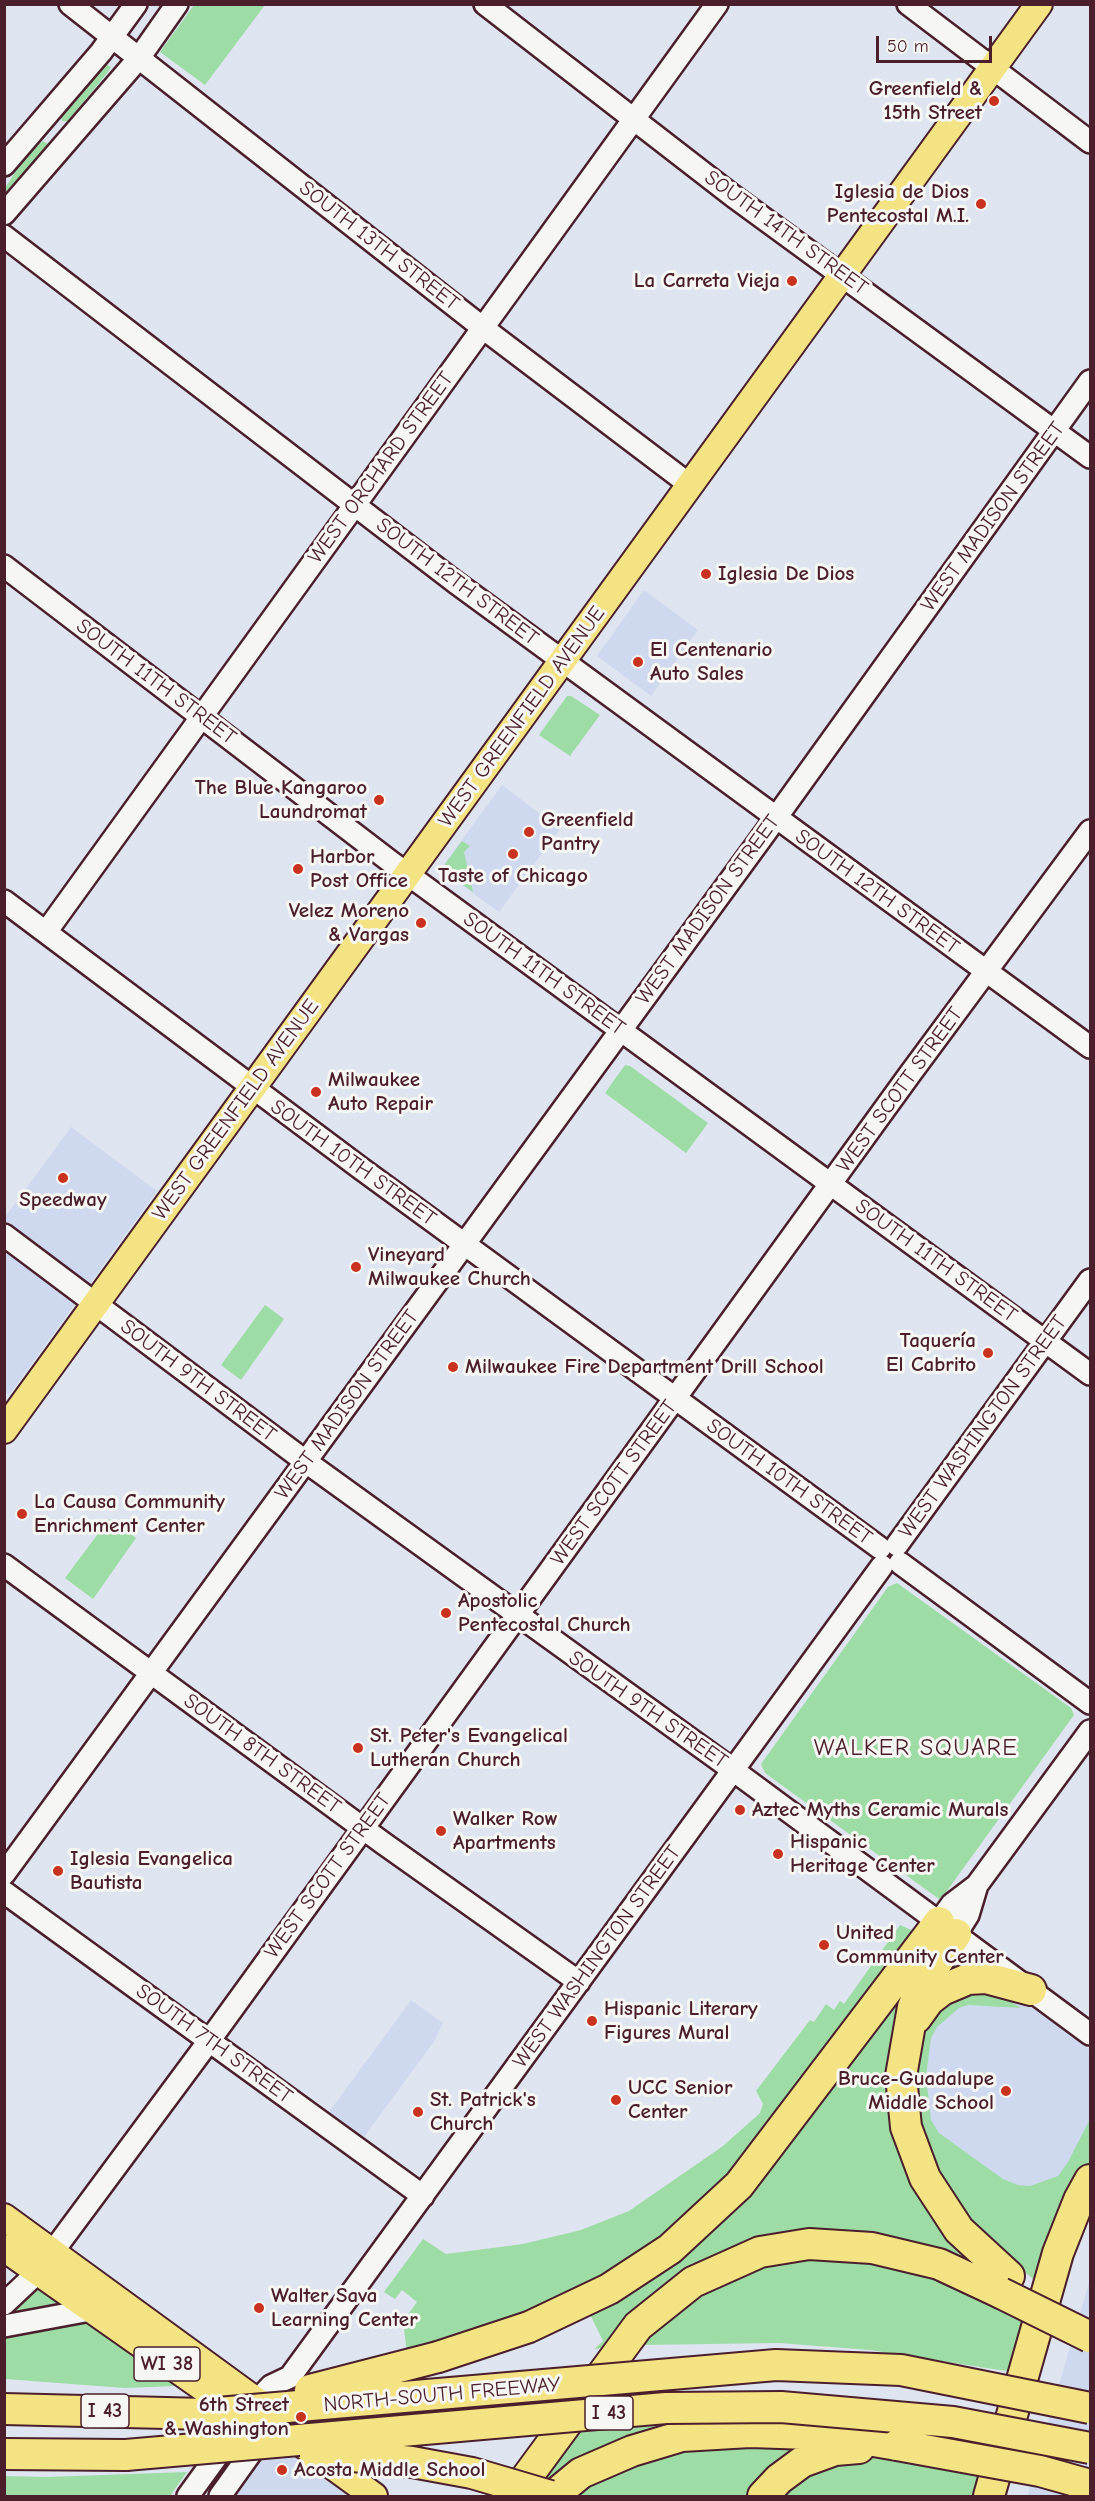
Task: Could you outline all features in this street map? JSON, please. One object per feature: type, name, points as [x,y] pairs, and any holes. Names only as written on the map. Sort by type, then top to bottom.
[{"type":"highway","points":[[947,1928],[913,2007],[908,2031],[901,2076],[906,2127],[925,2178],[959,2230],[1005,2285]]},
{"type":"highway","points":[[206,2414],[345,2382],[438,2357],[529,2327],[609,2289],[670,2249],[739,2185],[947,1928]]},
{"type":"highway","points":[[908,2031],[929,2000],[942,1990],[968,1979],[986,1978],[1031,1990]]},
{"type":"highway","points":[[989,2496],[1058,2253],[1079,2200],[1090,2180]]},
{"type":"highway","points":[[1008,2496],[1090,2220]]},
{"type":"highway","points":[[513,2496],[638,2326],[693,2282],[760,2252],[809,2244],[872,2248],[939,2264],[1005,2285],[1090,2335]]},
{"type":"highway","name":"NORTH-SOUTH FREEWAY","points":[[4,2409],[206,2414],[776,2365],[901,2370],[1090,2408]]},
{"type":"highway","name":"NORTH-SOUTH FREEWAY","points":[[4,2454],[126,2455],[666,2408],[781,2407],[953,2422],[1090,2448]]},
{"type":"highway","points":[[126,2455],[353,2456],[412,2462],[472,2473],[552,2496],[581,2474],[632,2451],[682,2436],[750,2432],[839,2435],[1040,2471],[1090,2485]]},
{"type":"highway","points":[[764,2496],[779,2479],[802,2462],[835,2450],[897,2445]]},
{"type":"main road","name":"WEST GREENFIELD AVENUE","points":[[4,1430],[1039,4]]},
{"type":"main road","name":"WI 38","points":[[4,2217],[144,2318],[251,2409]]},
{"type":"main road","name":"WI 38","points":[[4,2248],[89,2309],[251,2409],[374,2496]]},
{"type":"street","name":"SOUTH 13TH STREET","points":[[70,4],[483,328],[690,485]]},
{"type":"street","points":[[4,165],[112,37],[136,4]]},
{"type":"street","points":[[4,214],[139,57],[177,4]]},
{"type":"street","name":"SOUTH 14TH STREET","points":[[485,4],[733,196],[1090,457]]},
{"type":"street","name":"WEST ORCHARD STREET","points":[[46,932],[717,4]]},
{"type":"street","points":[[908,4],[1090,141]]},
{"type":"street","name":"SOUTH 12TH STREET","points":[[4,236],[354,505],[562,661],[1090,1047]]},
{"type":"street","name":"WEST MADISON STREET","points":[[4,1874],[776,817],[1090,381]]},
{"type":"street","name":"SOUTH 11TH STREET","points":[[4,566],[408,874],[1090,1374]]},
{"type":"street","name":"WEST SCOTT STREET","points":[[4,2304],[37,2273],[209,2041],[1090,831]]},
{"type":"street","name":"SOUTH 10TH STREET","points":[[4,900],[464,1245],[1090,1703]]},
{"type":"street","name":"SOUTH 9TH STREET","points":[[4,1235],[305,1461],[733,1770],[1090,2034]]},
{"type":"street","name":"WEST WASHINGTON STREET","points":[[220,2496],[276,2426],[288,2399],[291,2377],[1090,1280]]},
{"type":"street","name":"SOUTH 8TH STREET","points":[[4,1566],[363,1828],[579,1982]]},
{"type":"street","points":[[947,1928],[968,1915],[977,1885],[1090,1731]]},
{"type":"street","name":"SOUTH 7TH STREET","points":[[4,1892],[423,2196]]},
{"type":"street","points":[[4,2326],[35,2322],[89,2309],[121,2309],[144,2318]]},
{"type":"street","name":"WEST WASHINGTON STREET","points":[[188,2496],[251,2409],[271,2386],[291,2377]]},
{"type":"shaded area","points":[[644,590],[698,630],[651,696],[597,656]]},
{"type":"shaded area","points":[[502,785],[560,829],[499,912],[443,872],[442,867]]},
{"type":"shaded area","points":[[71,1127],[157,1191],[9,1395],[5,1391],[5,1217]]},
{"type":"shaded area","name":"Bruce-Guadalupe Middle School","points":[[1018,1997],[1090,2050],[1090,2143],[1057,2207],[933,2148],[922,2108],[928,2031],[964,2000]]},
{"type":"shaded area","points":[[411,2000],[443,2023],[435,2040],[364,2137],[329,2112]]},
{"type":"shaded area","points":[[1090,2279],[1090,2496],[1028,2496],[1031,2480]]},
{"type":"shaded area","name":"Acosta Middle School","points":[[270,2444],[275,2444],[347,2495],[232,2496]]},
{"type":"green space","points":[[194,5],[265,5],[205,85],[160,52]]},
{"type":"green space","points":[[106,64],[111,67],[108,72],[68,121],[62,121],[61,115]]},
{"type":"green space","points":[[43,141],[50,145],[5,198],[5,188],[27,154]]},
{"type":"green space","points":[[567,696],[571,696],[600,715],[570,756],[539,735]]},
{"type":"green space","points":[[462,841],[470,846],[464,852],[473,892],[444,871],[443,867]]},
{"type":"green space","points":[[625,1065],[630,1066],[708,1123],[686,1153],[605,1093]]},
{"type":"green space","points":[[265,1305],[284,1319],[241,1380],[221,1365]]},
{"type":"green space","points":[[109,1519],[136,1538],[93,1599],[65,1578]]},
{"type":"green space","points":[[897,1583],[1071,1708],[1074,1715],[939,1899],[765,1773],[761,1764],[888,1587]]},
{"type":"green space","points":[[900,1925],[916,1932],[745,2166],[628,2265],[532,2313],[407,2353],[403,2321],[417,2302],[402,2290],[395,2299],[384,2292],[423,2239],[446,2254],[523,2244],[581,2230],[629,2211],[723,2146],[760,2113],[763,2104],[756,2091],[810,2020],[814,2022],[826,2004],[834,2010],[840,2001],[844,2004]]},
{"type":"green space","points":[[918,1965],[898,2121],[999,2277],[797,2236],[609,2347],[594,2349],[603,2341],[586,2306],[682,2245]]},
{"type":"green space","points":[[953,1992],[987,1993],[1001,1996],[1021,2008],[968,2005],[959,2008],[937,2027],[931,2038],[926,2076],[931,2120],[939,2133],[1003,2179],[1018,2185],[1030,2186],[1058,2176],[1068,2162],[1090,2119],[1090,2165],[1074,2196],[1044,2288],[980,2235],[925,2155],[910,2074],[928,2012]]},
{"type":"green space","points":[[806,2252],[906,2262],[1035,2320],[1019,2373],[870,2350],[779,2343],[639,2345],[698,2290]]},
{"type":"green space","points":[[36,2285],[63,2304],[13,2313],[12,2311]]},
{"type":"green space","points":[[87,2322],[176,2386],[125,2388],[5,2379],[5,2334]]},
{"type":"green space","points":[[663,2425],[713,2425],[526,2496],[572,2433]]},
{"type":"green space","points":[[836,2441],[755,2496],[579,2496],[573,2494],[599,2477],[687,2444]]},
{"type":"green space","points":[[860,2455],[901,2456],[991,2470],[984,2496],[774,2496],[787,2482]]},
{"type":"green space","points":[[187,2472],[170,2496],[5,2496],[5,2476],[46,2477]]},
{"type":"place","name":"Greenfield & 15th Street","points":[[994,101]]},
{"type":"place","name":"Iglesia de Dios Pentecostal M.I.","points":[[981,204]]},
{"type":"place","name":"La Carreta Vieja","points":[[792,281]]},
{"type":"place","name":"Iglesia De Dios","points":[[706,574]]},
{"type":"place","name":"El Centenario Auto Sales","points":[[638,662]]},
{"type":"place","name":"The Blue Kangaroo Laundromat","points":[[379,800]]},
{"type":"place","name":"Greenfield Pantry","points":[[529,832]]},
{"type":"place","name":"Taste of Chicago","points":[[513,854]]},
{"type":"place","name":"Harbor Post Office","points":[[298,869]]},
{"type":"place","name":"Velez Moreno & Vargas","points":[[421,923]]},
{"type":"place","name":"Milwaukee Auto Repair","points":[[316,1092]]},
{"type":"place","name":"Speedway","points":[[63,1178]]},
{"type":"place","name":"Vineyard Milwaukee Church","points":[[356,1267]]},
{"type":"place","name":"Taquería El Cabrito","points":[[988,1353]]},
{"type":"place","name":"Milwaukee Fire Department Drill School","points":[[453,1367]]},
{"type":"place","name":"La Causa Community Enrichment Center","points":[[22,1514]]},
{"type":"place","name":"Apostolic Pentecostal Church","points":[[446,1613]]},
{"type":"place","name":"St. Peter's Evangelical Lutheran Church","points":[[358,1748]]},
{"type":"place","name":"Aztec Myths Ceramic Murals","points":[[740,1810]]},
{"type":"place","name":"Walker Row Apartments","points":[[441,1831]]},
{"type":"place","name":"Hispanic Heritage Center","points":[[778,1854]]},
{"type":"place","name":"Iglesia Evangelica Bautista","points":[[58,1871]]},
{"type":"place","name":"United Community Center","points":[[824,1945]]},
{"type":"place","name":"Hispanic Literary Figures Mural","points":[[592,2021]]},
{"type":"place","name":"Bruce-Guadalupe Middle School","points":[[1006,2091]]},
{"type":"place","name":"UCC Senior Center","points":[[616,2100]]},
{"type":"place","name":"St. Patrick's Church","points":[[418,2112]]},
{"type":"place","name":"Walter Sava Learning Center","points":[[259,2308]]},
{"type":"place","name":"6th Street & Washington","points":[[301,2417]]},
{"type":"place","name":"Acosta Middle School","points":[[282,2470]]},
{"type":"district","name":"WALKER SQUARE","points":[[916,1748]]}]
